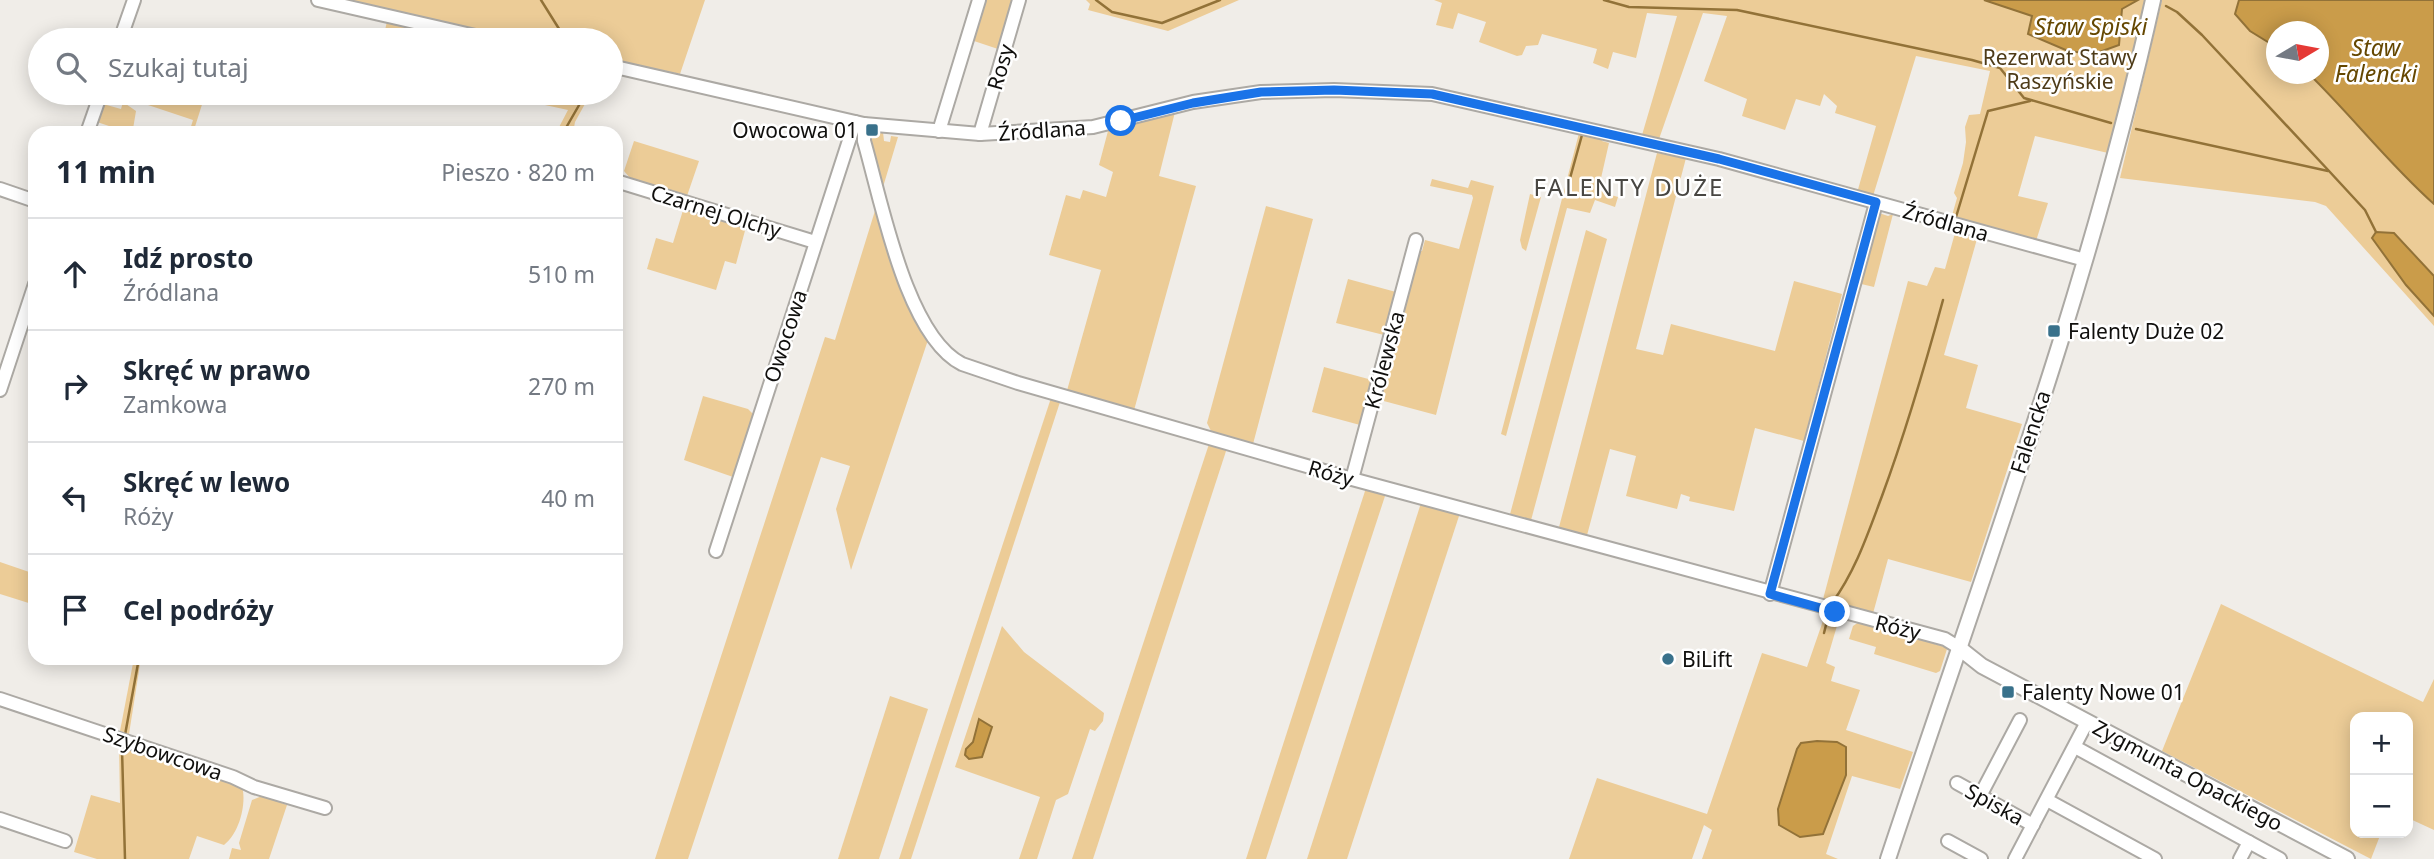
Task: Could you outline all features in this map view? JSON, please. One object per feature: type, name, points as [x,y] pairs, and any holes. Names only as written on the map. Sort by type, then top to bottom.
[{"type":"street","points":[[124,28],[134,0]]},
{"type":"street","points":[[318,0],[440,28]]},
{"type":"street","points":[[939,131],[979,0]]},
{"type":"street","name":"Rosy","points":[[980,134],[1019,0]]},
{"type":"street","name":"Falencka","points":[[1888,859],[2085,260],[2128,111],[2153,0]]},
{"type":"street","name":"Źródlana","points":[[623,69],[859,123],[980,134],[1093,127],[1244,93],[1294,90],[1394,91],[1456,98],[1623,136],[2085,260]]},
{"type":"street","points":[[89,126],[97,105]]},
{"type":"street","name":"Owocowa","points":[[716,551],[816,242],[859,123]]},
{"type":"street","name":"Róży","points":[[859,123],[904,279],[928,333],[953,359],[1018,383],[1352,479],[1770,594],[1945,639],[1958,647]]},
{"type":"street","name":"Czarnej Olchy","points":[[623,183],[816,242]]},
{"type":"street","points":[[0,189],[28,199]]},
{"type":"street","points":[[1770,594],[1876,202]]},
{"type":"street","name":"Królewska","points":[[1352,479],[1416,240]]},
{"type":"street","points":[[0,390],[28,305]]},
{"type":"street","name":"Zygmunta Opackiego","points":[[1958,647],[1973,661],[2347,859]]},
{"type":"street","name":"Szybowcowa","points":[[0,699],[233,777],[254,787],[325,808]]},
{"type":"street","points":[[1980,796],[2020,720]]},
{"type":"street","points":[[2015,859],[2087,722]]},
{"type":"street","name":"Zygmunta Opackiego","points":[[2075,747],[2280,859]]},
{"type":"street","name":"Spiska","points":[[1958,783],[2033,825]]},
{"type":"street","points":[[2047,800],[2130,853],[2155,859]]},
{"type":"street","points":[[0,819],[65,841]]},
{"type":"street","points":[[1948,841],[1981,859]]},
{"type":"street","points":[[2240,859],[2249,842]]},
{"type":"green space","points":[[348,0],[705,0],[680,74],[623,62],[623,28],[472,28]]},
{"type":"green space","points":[[983,0],[1015,0],[1001,50],[971,40]]},
{"type":"green space","points":[[1086,0],[1239,0],[1168,31],[1088,10],[1090,4]]},
{"type":"green space","points":[[1434,0],[2146,0],[2108,153],[2035,136],[2018,196],[2048,203],[2036,241],[1951,219],[1957,198],[1954,193],[1963,163],[1965,127],[1969,115],[1980,114],[1990,71],[1916,56],[1873,196],[1857,193],[1876,126],[1835,113],[1837,106],[1824,94],[1820,106],[1796,99],[1785,130],[1742,116],[1747,99],[1704,81],[1727,16],[1703,13],[1659,139],[1642,135],[1677,16],[1647,13],[1636,58],[1613,52],[1608,69],[1593,63],[1597,49],[1542,34],[1538,45],[1526,46],[1522,55],[1517,56],[1479,42],[1486,22],[1458,13],[1453,29],[1436,25],[1442,3]]},
{"type":"green space","name":"Rezerwat Stawy Raszyńskie","points":[[2162,0],[2434,0],[2434,284],[2406,285],[2434,316],[2434,326],[2326,206],[2315,202],[2120,178]]},
{"type":"green space","points":[[387,21],[419,28],[386,28]]},
{"type":"green space","points":[[103,105],[121,109],[122,105],[127,105],[136,111],[134,126],[109,126],[97,122]]},
{"type":"green space","points":[[148,105],[202,105],[195,126],[191,126],[193,120]]},
{"type":"green space","points":[[545,105],[584,105],[574,126],[560,126],[568,110]]},
{"type":"green space","points":[[1175,112],[1159,176],[1196,186],[1133,414],[1066,394],[1101,270],[1049,255],[1066,195],[1080,199],[1083,190],[1106,197],[1113,172],[1099,165],[1108,131]]},
{"type":"green space","points":[[870,131],[883,132],[884,141],[890,142],[891,136],[898,137],[883,187],[868,142]]},
{"type":"green space","points":[[1579,133],[1601,137],[1602,141],[1609,143],[1599,187],[1604,193],[1618,197],[1615,207],[1595,200],[1590,213],[1567,208],[1506,436],[1501,434]]},
{"type":"green space","points":[[634,141],[699,161],[687,196],[630,178],[624,171]]},
{"type":"green space","points":[[1657,153],[1686,158],[1636,349],[1663,355],[1671,324],[1775,351],[1794,281],[1842,294],[1804,441],[1755,428],[1734,511],[1689,501],[1690,497],[1681,494],[1677,509],[1626,496],[1636,456],[1610,449],[1586,539],[1558,531]]},
{"type":"green space","points":[[1432,179],[1468,188],[1471,180],[1494,186],[1436,415],[1380,400],[1419,251],[1422,251],[1425,240],[1459,249],[1473,198],[1472,195],[1430,186]]},
{"type":"green space","points":[[1530,194],[1541,197],[1526,251],[1520,240]]},
{"type":"green space","points":[[878,201],[904,298],[928,340],[851,570],[836,509],[850,466],[821,457],[688,859],[655,859],[825,337],[835,340]]},
{"type":"green space","points":[[1266,206],[1313,219],[1253,444],[1211,431],[1207,423]]},
{"type":"green space","points":[[684,207],[746,227],[736,264],[725,261],[716,290],[647,269],[656,238],[673,243]]},
{"type":"green space","points":[[1876,212],[1888,216],[1893,214],[1874,287],[1857,283]]},
{"type":"green space","points":[[1586,230],[1607,239],[1530,524],[1509,518]]},
{"type":"green space","points":[[1955,233],[1977,239],[1944,355],[1978,365],[1966,408],[2022,424],[1971,582],[1888,559],[1872,617],[1822,603],[1908,281],[1927,286],[1935,267],[1945,269]]},
{"type":"green space","points":[[1348,279],[1396,292],[1384,335],[1336,323]]},
{"type":"green space","points":[[1324,367],[1372,380],[1360,425],[1312,412]]},
{"type":"green space","points":[[703,396],[748,409],[754,415],[736,478],[684,460]]},
{"type":"green space","points":[[1051,398],[1061,399],[911,859],[899,859]]},
{"type":"green space","points":[[1210,441],[1228,445],[1093,859],[1072,859]]},
{"type":"green space","points":[[1366,488],[1386,493],[1266,859],[1246,859]]},
{"type":"green space","points":[[1421,503],[1460,513],[1347,859],[1307,859]]},
{"type":"green space","points":[[0,562],[28,572],[28,603],[0,594]]},
{"type":"green space","points":[[2221,604],[2423,702],[2434,679],[2434,830],[2413,820],[2413,712],[2350,712],[2350,838],[2379,838],[2371,859],[2162,751]]},
{"type":"green space","points":[[1825,615],[1839,619],[1826,663],[1835,667],[1831,681],[1860,690],[1846,730],[1913,752],[1900,789],[1852,776],[1826,854],[1838,859],[1702,859],[1712,830],[1704,825],[1692,859],[1569,859],[1597,778],[1707,814],[1762,653],[1807,667]],"holes":[[[1801,743],[1846,775],[1823,834],[1788,776]]]},
{"type":"green space","points":[[1859,622],[1945,647],[1947,649],[1940,671],[1936,673],[1874,654],[1876,647],[1849,639],[1853,626]]},
{"type":"green space","points":[[1002,626],[1024,652],[1104,713],[1103,721],[1095,731],[1090,729],[1068,794],[1056,800],[1037,859],[1019,859],[1040,797],[955,767]]},
{"type":"green space","points":[[133,665],[140,665],[129,734],[120,731]]},
{"type":"green space","points":[[890,696],[928,709],[879,859],[838,859]]},
{"type":"green space","points":[[119,743],[242,786],[241,818],[229,840],[224,845],[197,836],[189,859],[97,859],[74,852],[91,795],[120,803]]},
{"type":"green space","points":[[262,796],[287,805],[269,859],[229,859],[232,848],[241,850],[239,843],[252,800]]},
{"type":"water","name":"Staw Spiski","points":[[1984,0],[2138,0],[2122,9],[2119,45],[2094,54],[2068,51],[2028,34],[2032,16]]},
{"type":"water","name":"Staw Falencki","points":[[2239,0],[2434,0],[2434,204],[2319,84],[2329,84],[2329,21],[2266,21],[2266,41],[2250,31],[2235,14]]},
{"type":"water","points":[[2376,232],[2394,233],[2434,276],[2434,316],[2406,285],[2372,238]]},
{"type":"water","points":[[979,719],[992,727],[982,757],[969,759],[965,755],[966,749],[973,742]]},
{"type":"water","points":[[1837,742],[1846,747],[1846,775],[1823,834],[1800,837],[1779,825],[1778,809],[1797,749],[1801,743]]},
{"type":"waterway","points":[[541,0],[558,28]]},
{"type":"waterway","points":[[1096,0],[1112,12],[1162,23],[1220,0]]},
{"type":"waterway","points":[[1604,0],[1629,7],[1737,10],[1972,60],[2000,68],[2024,98],[2111,123]]},
{"type":"waterway","points":[[2166,6],[2177,12],[2202,35],[2329,171],[2365,210],[2376,232]]},
{"type":"waterway","points":[[1956,217],[1988,111],[2030,101]]},
{"type":"waterway","points":[[567,126],[579,105]]},
{"type":"waterway","points":[[2136,129],[2328,171]]},
{"type":"waterway","points":[[1567,189],[1582,135]]},
{"type":"waterway","points":[[1832,603],[1855,564],[1882,496],[1915,398],[1943,300]]},
{"type":"waterway","points":[[1824,633],[1827,621]]},
{"type":"waterway","points":[[125,735],[138,665]]},
{"type":"waterway","points":[[122,749],[125,859]]},
{"type":"place","name":"Owocowa 01","points":[[872,130]]},
{"type":"place","name":"Falenty Duże 02","points":[[2054,331]]},
{"type":"place","name":"BiLift","points":[[1668,659]]},
{"type":"place","name":"Falenty Nowe 01","points":[[2008,692]]},
{"type":"district","name":"FALENTY DUŻE","points":[[1629,186]]},
{"type":"route","points":[[1121,121],[1193,103],[1261,92],[1334,90],[1432,94],[1719,159],[1876,202],[1770,594],[1835,612]]}]
